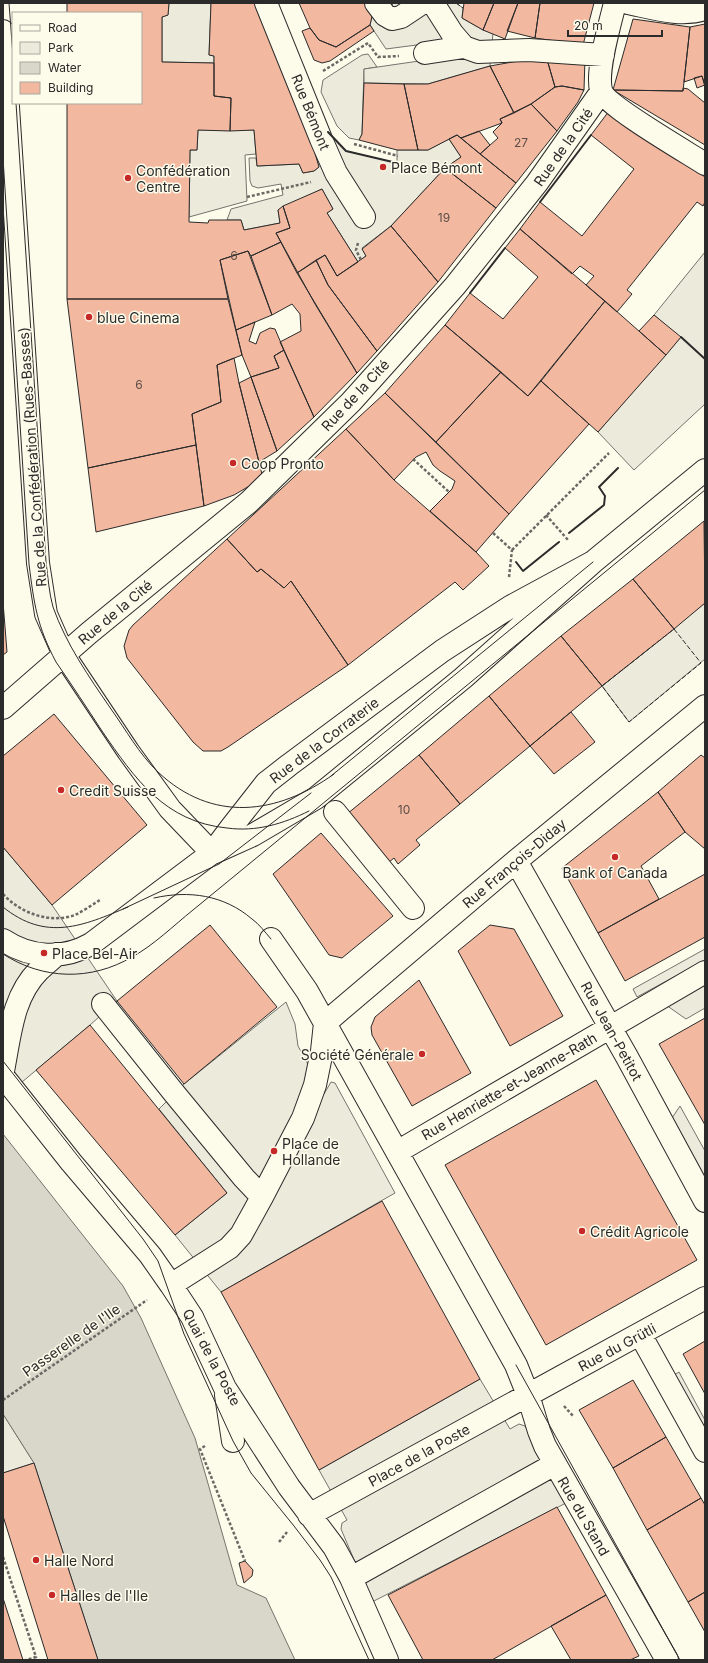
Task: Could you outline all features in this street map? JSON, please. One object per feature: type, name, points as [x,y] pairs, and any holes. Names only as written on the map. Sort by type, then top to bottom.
[{"type":"street","name":"Rue Bémont","points":[[266,3],[336,173],[364,217]]},
{"type":"street","points":[[376,3],[385,15],[392,19],[401,17],[422,3]]},
{"type":"street","points":[[433,3],[452,33],[464,47]]},
{"type":"street","points":[[615,3],[603,55],[600,84],[601,92],[616,107],[705,164]]},
{"type":"street","points":[[628,3],[673,12],[686,12],[705,9]]},
{"type":"street","name":"Rue de la Confédération (Rues-Basses)","points":[[3,31],[9,218],[38,563],[46,614],[64,655],[123,744],[170,809],[212,854]]},
{"type":"street","points":[[425,53],[464,47],[478,52],[529,50],[603,55]]},
{"type":"street","name":"Rue de la Cité","points":[[3,708],[88,633],[249,502],[352,402],[460,280],[537,183],[601,92]]},
{"type":"street","points":[[212,854],[258,832],[316,798],[463,678],[593,562],[705,470]]},
{"type":"street","name":"Rue de la Corraterie","points":[[3,940],[14,948],[28,953],[42,955],[73,952],[91,944],[212,854],[266,783],[290,764],[442,651],[510,607],[593,562]]},
{"type":"street","name":"Rue François-Diday","points":[[325,1023],[516,861],[705,706]]},
{"type":"street","points":[[335,812],[413,908]]},
{"type":"street","name":"Rue Jean-Petitot","points":[[516,861],[610,1027],[705,1201]]},
{"type":"street","name":"Rue du Stand","points":[[271,939],[307,991],[516,1366],[528,1395],[539,1431],[555,1464],[667,1660]]},
{"type":"street","points":[[3,1071],[9,1035],[20,999],[38,971],[57,954]]},
{"type":"street","name":"Rue Henriette-et-Jeanne-Rath","points":[[397,1152],[705,972]]},
{"type":"street","points":[[103,1004],[244,1178],[262,1197]]},
{"type":"street","points":[[172,1285],[229,1248],[241,1235],[303,1118],[315,1085],[322,1052],[325,1023]]},
{"type":"street","name":"Quai de la Poste","points":[[3,1076],[71,1162],[150,1255],[172,1285],[192,1316],[225,1388],[275,1466],[334,1547],[351,1578],[387,1660]]},
{"type":"street","name":"Rue du Grütli","points":[[528,1395],[705,1298]]},
{"type":"street","points":[[640,1334],[705,1452]]},
{"type":"street","points":[[225,1388],[233,1441]]},
{"type":"street","name":"Place de la Poste","points":[[309,1514],[528,1395]]},
{"type":"street","points":[[351,1578],[555,1464]]},
{"type":"path","points":[[318,74],[368,43],[378,57],[425,53]]},
{"type":"path","points":[[348,142],[372,150],[398,156]]},
{"type":"path","points":[[247,197],[282,189]]},
{"type":"path","points":[[508,578],[512,550],[609,453]]},
{"type":"path","points":[[413,459],[449,492]]},
{"type":"path","points":[[546,515],[568,540]]},
{"type":"path","points":[[493,533],[512,550]]},
{"type":"path","points":[[3,894],[19,907],[32,914],[57,919],[75,915],[104,898]]},
{"type":"path","name":"Passerelle de l'Ile","points":[[3,1400],[151,1298]]},
{"type":"path","points":[[208,1445],[200,1449],[245,1561]]},
{"type":"path","points":[[3,1557],[36,1657],[26,1660]]},
{"type":"green space","points":[[368,54],[377,67],[364,69],[362,134],[359,140],[349,138],[337,126],[321,92],[323,80],[362,55]]},
{"type":"green space","points":[[705,252],[705,359],[654,315]]},
{"type":"shaded area","points":[[169,3],[211,3],[209,55],[214,56],[214,63],[162,62],[162,17],[168,15]]},
{"type":"shaded area","points":[[389,3],[392,5],[394,3],[456,3],[463,8],[462,18],[483,30],[493,33],[490,66],[428,84],[364,83],[364,69],[426,60],[424,44],[386,49],[370,25],[373,12]]},
{"type":"shaded area","points":[[198,130],[254,130],[256,154],[245,155],[247,201],[189,217],[190,150],[197,150]]},
{"type":"shaded area","name":"Place Bémont","points":[[327,131],[346,151],[397,163],[397,150],[428,150],[449,139],[461,157],[445,168],[391,226],[362,248],[366,256],[358,262],[327,213],[333,209],[322,189],[278,210],[280,223],[244,230],[241,220],[227,220],[231,209],[283,195],[281,184],[258,188],[252,186],[250,181],[249,158],[256,158],[257,166],[299,164],[303,173],[314,171],[319,167],[312,143]]},
{"type":"shaded area","points":[[681,337],[705,359],[705,404],[634,470],[598,432]]},
{"type":"shaded area","points":[[705,603],[705,659],[629,722],[602,686]]},
{"type":"shaded area","name":"Place Bel-Air","points":[[3,847],[52,905],[117,1001],[3,1098]]},
{"type":"shaded area","points":[[705,949],[705,960],[637,997],[633,989]]},
{"type":"shaded area","points":[[705,983],[705,1008],[686,1019],[666,1005]]},
{"type":"shaded area","name":"Place de Hollande","points":[[286,1002],[295,1024],[298,1046],[324,1094],[331,1082],[335,1083],[395,1193],[221,1292],[175,1235],[227,1193],[159,1109],[184,1084]]},
{"type":"shaded area","points":[[680,1106],[705,1151],[705,1193],[668,1124]]},
{"type":"shaded area","points":[[679,1372],[705,1420],[705,1437],[671,1377]]},
{"type":"shaded area","points":[[480,1379],[510,1429],[519,1424],[525,1426],[568,1502],[372,1602],[341,1529],[342,1523],[347,1520],[319,1470]]},
{"type":"shaded area","points":[[3,1414],[34,1463],[3,1473]]},
{"type":"water","points":[[3,1134],[123,1286],[141,1318],[195,1438],[237,1585],[266,1598],[295,1660],[98,1660],[34,1463],[3,1414]]},
{"type":"building","name":"Confédération Centre","points":[[67,3],[169,3],[168,15],[162,17],[162,62],[214,63],[214,96],[231,98],[230,131],[198,130],[197,150],[190,150],[189,222],[208,223],[209,220],[241,220],[244,230],[280,223],[278,210],[283,206],[290,228],[276,233],[281,242],[251,256],[248,251],[220,260],[228,299],[67,299],[67,104],[142,104],[142,12],[67,12]]},
{"type":"building","points":[[211,3],[255,3],[287,77],[312,143],[319,167],[314,171],[303,173],[299,164],[257,166],[254,130],[230,131],[231,98],[214,96],[214,56],[209,55]]},
{"type":"building","points":[[299,3],[368,3],[373,12],[370,25],[336,47],[319,40],[310,28]]},
{"type":"building","points":[[464,3],[494,3],[483,30],[462,18]]},
{"type":"building","points":[[494,3],[518,3],[505,39],[483,30]]},
{"type":"building","points":[[518,3],[540,3],[535,38],[507,31]]},
{"type":"building","points":[[540,3],[594,3],[583,45],[535,38]]},
{"type":"building","points":[[633,19],[690,27],[683,91],[613,90]]},
{"type":"building","points":[[705,24],[705,87],[702,76],[684,82],[690,27]]},
{"type":"building","points":[[370,25],[374,31],[330,61],[322,63],[314,60],[302,31],[310,28],[319,40],[336,47]]},
{"type":"building","points":[[546,56],[555,87],[531,104],[514,113],[490,66]]},
{"type":"building","points":[[546,56],[585,58],[584,90],[562,86],[555,87]]},
{"type":"building","points":[[490,66],[514,113],[500,119],[502,123],[461,138],[457,135],[428,150],[418,150],[404,84],[428,84]]},
{"type":"building","points":[[702,76],[705,85],[697,88],[694,78]]},
{"type":"building","points":[[364,83],[404,84],[418,150],[397,150],[359,140],[362,134]]},
{"type":"building","points":[[562,86],[584,90],[578,102],[557,131],[531,104],[555,87]]},
{"type":"building","points":[[683,88],[688,89],[705,103],[705,145],[613,90],[683,91]]},
{"type":"building","points":[[531,104],[557,131],[516,183],[480,154],[498,138],[493,132],[502,123],[500,119]]},
{"type":"building","points":[[609,111],[705,177],[705,202],[703,206],[697,202],[627,290],[632,294],[617,312],[586,285],[594,276],[580,266],[572,274],[520,229],[540,202],[582,236],[634,169],[591,135]]},
{"type":"building","points":[[479,131],[490,145],[480,154],[461,138]]},
{"type":"building","points":[[457,135],[516,183],[496,208],[445,168],[461,157],[449,139]]},
{"type":"building","points":[[445,168],[496,208],[438,282],[391,226]]},
{"type":"building","points":[[322,189],[333,209],[327,213],[358,262],[337,276],[325,255],[297,273],[276,233],[290,228],[283,206]]},
{"type":"building","points":[[391,226],[438,282],[377,351],[328,285],[316,260],[325,255],[337,276],[366,256],[362,249]]},
{"type":"building","points":[[520,229],[605,301],[528,396],[445,325],[470,293],[503,319],[538,277],[505,248]]},
{"type":"building","points":[[281,242],[315,304],[357,373],[314,417],[280,342],[301,331],[300,314],[292,304],[272,315],[251,256]]},
{"type":"building","points":[[248,251],[272,315],[236,330],[220,260]]},
{"type":"building","points":[[316,260],[328,285],[377,351],[357,373],[297,273]]},
{"type":"building","points":[[67,299],[228,299],[242,355],[217,365],[221,402],[192,414],[196,445],[88,468]]},
{"type":"building","points":[[605,301],[666,355],[598,432],[541,381]]},
{"type":"building","points":[[654,315],[681,337],[666,355],[639,331]]},
{"type":"building","points":[[255,322],[249,341],[256,344],[260,333],[270,328],[275,329],[284,350],[274,356],[279,368],[251,377],[242,355],[236,330]]},
{"type":"building","points":[[445,325],[501,372],[436,442],[385,393]]},
{"type":"building","points":[[284,350],[314,417],[277,451],[251,377],[279,368],[274,356]]},
{"type":"building","points":[[234,358],[263,478],[234,495],[204,506],[192,414],[221,402],[217,365]]},
{"type":"building","points":[[501,372],[528,396],[541,381],[589,424],[509,514],[436,442]]},
{"type":"building","points":[[251,377],[277,451],[259,462],[239,383]]},
{"type":"building","points":[[385,393],[509,514],[476,552],[430,511],[452,489],[455,481],[433,465],[426,452],[416,457],[394,480],[346,429]]},
{"type":"building","points":[[346,429],[394,480],[476,552],[489,566],[463,590],[455,582],[348,665],[291,581],[284,588],[261,569],[257,572],[227,539]]},
{"type":"building","points":[[196,445],[204,506],[96,532],[88,468]]},
{"type":"building","points":[[704,521],[705,603],[674,629],[633,579]]},
{"type":"building","points":[[227,539],[257,572],[261,569],[284,588],[291,581],[348,665],[228,747],[221,751],[203,751],[193,742],[127,658],[124,646],[129,630],[133,625]]},
{"type":"building","points":[[633,579],[674,629],[602,686],[561,636]]},
{"type":"building","points":[[3,602],[7,652],[3,655]]},
{"type":"building","points":[[561,636],[602,686],[530,746],[489,696]]},
{"type":"building","points":[[489,696],[530,746],[460,804],[419,755]]},
{"type":"building","points":[[571,712],[595,742],[554,774],[530,746]]},
{"type":"building","name":"Credit Suisse","points":[[54,714],[147,825],[52,905],[3,847],[3,756]]},
{"type":"building","points":[[419,755],[460,804],[416,840],[420,845],[398,864],[394,858],[388,863],[347,814]]},
{"type":"building","points":[[701,755],[705,758],[705,849],[685,832],[658,792]]},
{"type":"building","name":"Bank of Canada","points":[[658,792],[685,832],[641,866],[659,899],[598,933],[562,868]]},
{"type":"building","points":[[321,833],[393,916],[342,958],[329,955],[273,874]]},
{"type":"building","points":[[705,874],[705,937],[625,981],[598,933]]},
{"type":"building","points":[[210,925],[277,1007],[184,1084],[117,1001]]},
{"type":"building","points":[[490,925],[514,929],[563,1016],[510,1046],[458,951]]},
{"type":"building","name":"Société Générale","points":[[419,980],[471,1073],[412,1106],[372,1035],[371,1027],[375,1017]]},
{"type":"building","points":[[705,1018],[705,1125],[659,1044]]},
{"type":"building","points":[[90,1025],[227,1193],[175,1235],[36,1070]]},
{"type":"building","name":"Crédit Agricole","points":[[596,1080],[697,1260],[546,1345],[445,1165]]},
{"type":"building","points":[[382,1201],[480,1379],[319,1470],[221,1292]]},
{"type":"building","points":[[705,1341],[705,1394],[683,1354]]},
{"type":"building","points":[[633,1380],[666,1437],[613,1468],[579,1410]]},
{"type":"building","points":[[666,1437],[701,1498],[647,1530],[613,1468]]},
{"type":"building","name":"Halles de l'Ile","points":[[34,1463],[98,1660],[48,1660],[3,1516],[3,1473]]},
{"type":"building","points":[[701,1498],[705,1505],[705,1592],[688,1602],[647,1530]]},
{"type":"building","points":[[557,1507],[606,1595],[492,1660],[423,1660],[388,1595]]},
{"type":"building","points":[[245,1561],[253,1570],[252,1576],[244,1583],[239,1563]]},
{"type":"building","points":[[705,1592],[705,1632],[688,1602]]},
{"type":"building","points":[[606,1595],[639,1656],[630,1660],[571,1660],[551,1626]]},
{"type":"building","points":[[3,1598],[23,1660],[3,1660]]},
{"type":"tram line","points":[[9,3],[12,43]]},
{"type":"tram line","points":[[16,104],[46,562],[53,607],[64,634],[86,672],[145,758],[158,772],[179,788],[200,800],[222,806],[245,808],[268,805],[290,798],[312,788],[334,774]]},
{"type":"tram line","points":[[3,158],[29,564],[37,614],[44,637],[56,662],[127,766],[154,795],[169,807],[186,817],[205,824],[238,829],[269,826],[289,820],[309,811]]},
{"type":"tram line","points":[[3,954],[18,963],[34,969],[51,973],[67,974],[84,973],[116,965],[148,947],[705,490]]},
{"type":"tram line","points":[[331,776],[593,562]]},
{"type":"tram line","points":[[123,909],[219,864],[311,793]]},
{"type":"tram line","points":[[154,898],[180,895],[206,896],[230,904],[257,923],[271,939]]},
{"type":"tram line","points":[[3,907],[19,918],[34,924],[50,927],[80,925],[128,907]]},
{"type":"tram line","points":[[3,1061],[143,1239],[158,1261],[184,1334],[233,1441],[251,1473],[294,1526],[331,1577],[369,1660]]},
{"type":"tram line","points":[[516,1365],[680,1660]]},
{"type":"fence","points":[[456,3],[463,8]]},
{"type":"fence","points":[[674,629],[701,663],[629,722],[602,686],[674,629]]},
{"type":"wall","points":[[328,132],[346,151],[397,163]]},
{"type":"wall","points":[[540,202],[591,135]]},
{"type":"wall","points":[[470,293],[505,248]]},
{"type":"wall","points":[[681,337],[705,359]]},
{"type":"wall","points":[[569,533],[604,505],[605,496],[599,487],[618,468]]},
{"type":"wall","points":[[516,562],[523,571],[559,542]]},
{"type":"place","name":"Place Bémont","points":[[383,167]]},
{"type":"place","name":"Confédération Centre","points":[[128,178]]},
{"type":"place","name":"blue Cinema","points":[[89,317]]},
{"type":"place","name":"Coop Pronto","points":[[233,463]]},
{"type":"place","name":"Credit Suisse","points":[[61,790]]},
{"type":"place","name":"Bank of Canada","points":[[615,857]]},
{"type":"place","name":"Place Bel-Air","points":[[44,953]]},
{"type":"place","name":"Société Générale","points":[[422,1054]]},
{"type":"place","name":"Place de Hollande","points":[[274,1151]]},
{"type":"place","name":"Crédit Agricole","points":[[582,1231]]},
{"type":"place","name":"Halle Nord","points":[[36,1560]]},
{"type":"place","name":"Halles de l'Ile","points":[[52,1595]]}]
